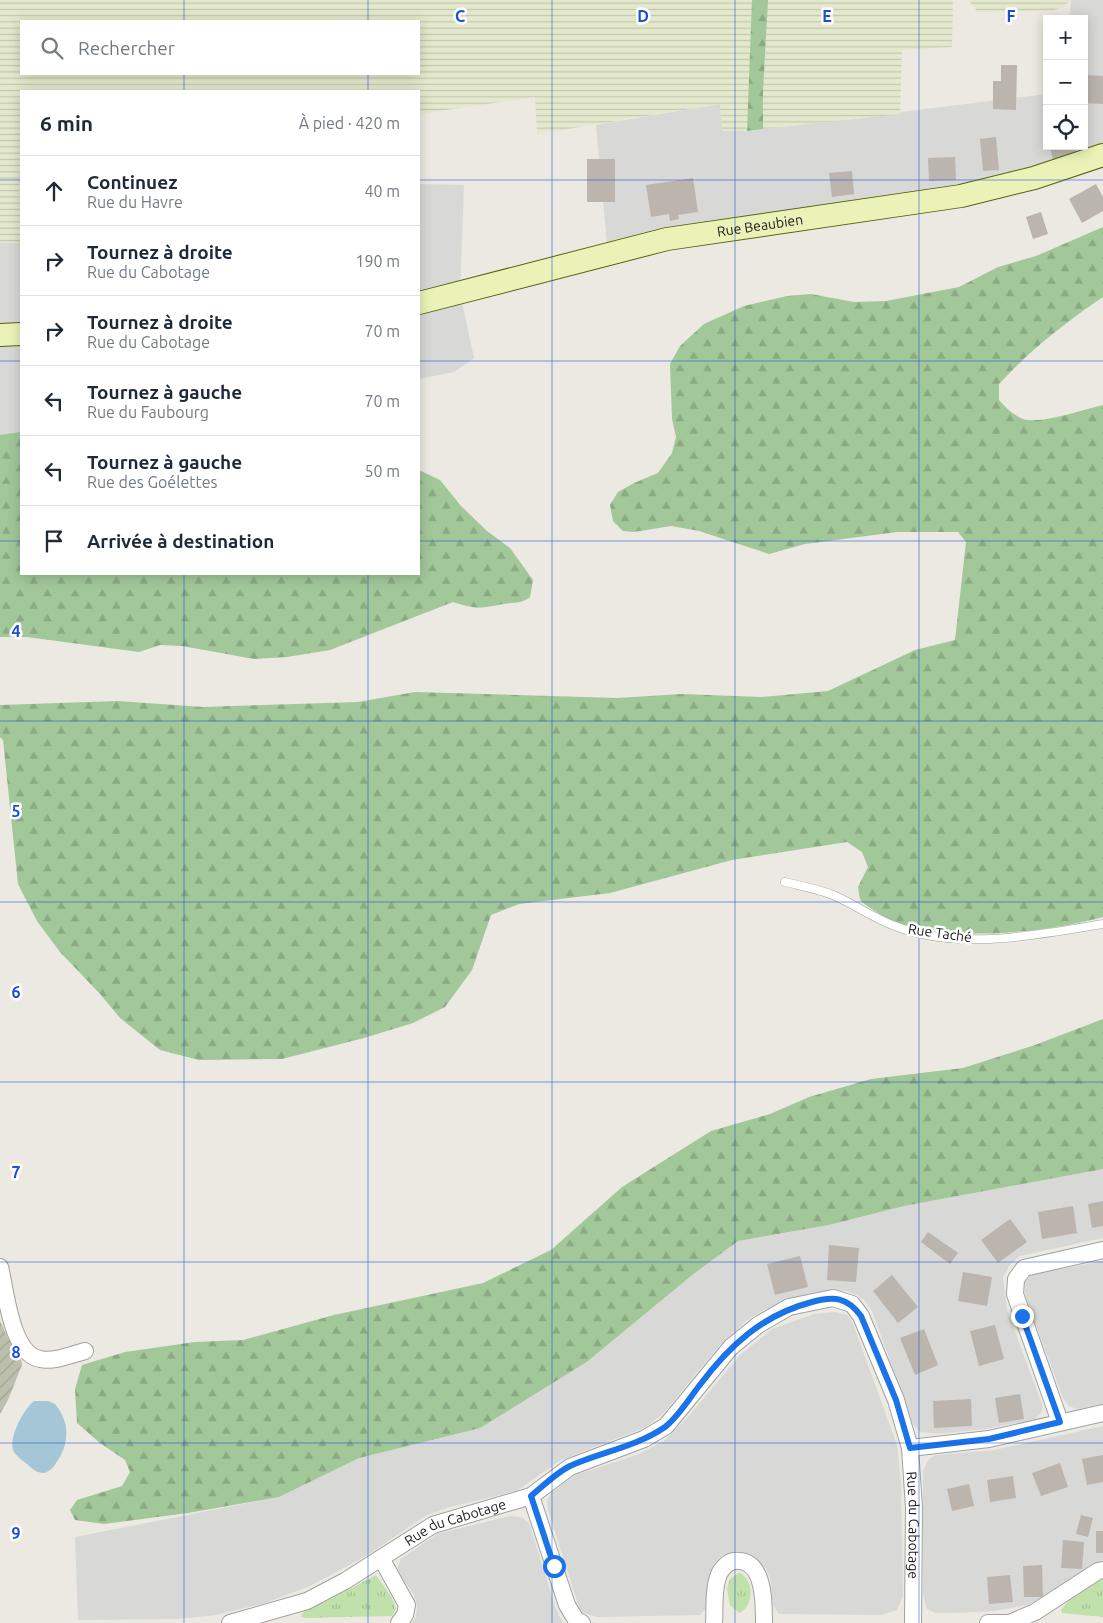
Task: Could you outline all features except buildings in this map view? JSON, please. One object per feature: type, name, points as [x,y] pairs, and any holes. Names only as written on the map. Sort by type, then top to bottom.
[{"type":"main road","name":"Rue Beaubien","points":[[420,303],[667,238],[961,196],[1034,178],[1103,155]]},
{"type":"main road","points":[[0,335],[20,334]]},
{"type":"street","points":[[1060,1422],[1015,1294],[1016,1279],[1024,1268],[1103,1250]]},
{"type":"street","points":[[0,1267],[16,1334],[26,1352],[35,1358],[47,1360],[86,1351]]},
{"type":"street","name":"Rue du Cabotage","points":[[230,1623],[307,1601],[345,1581],[433,1525],[531,1496],[570,1467],[644,1439],[666,1426],[731,1347],[758,1325],[790,1308],[834,1298],[852,1304],[861,1316],[896,1400],[910,1448],[914,1508],[913,1623]]},
{"type":"street","points":[[910,1448],[989,1439],[1103,1413]]},
{"type":"street","points":[[531,1496],[567,1604],[576,1620],[582,1623]]},
{"type":"street","points":[[381,1558],[407,1605],[406,1615],[398,1623]]},
{"type":"street","points":[[714,1623],[718,1575],[725,1566],[734,1561],[746,1563],[755,1571],[762,1586],[764,1623]]},
{"type":"street","points":[[988,1623],[1017,1622],[1098,1571],[1103,1570]]},
{"type":"lane","name":"Rue Taché","points":[[785,882],[832,895],[895,926],[930,935],[979,939],[1016,938],[1103,924]]},
{"type":"shaded area","points":[[0,0],[953,0],[952,47],[902,50],[900,114],[747,131],[722,131],[720,104],[537,134],[535,97],[420,114],[420,90],[20,90],[20,243],[0,243]]},
{"type":"shaded area","points":[[968,0],[1071,0],[1063,7],[1054,10],[978,12]]},
{"type":"shaded area","points":[[1071,0],[1103,0],[1103,155],[1034,178],[608,254],[596,125],[720,104],[747,131],[1043,94],[1043,150],[1088,150],[1088,15],[1069,15]]},
{"type":"shaded area","points":[[19,174],[20,174],[20,208]]},
{"type":"shaded area","points":[[420,184],[464,185],[460,293],[474,358],[454,372],[420,379]]},
{"type":"shaded area","points":[[20,242],[20,454],[0,458],[0,243]]},
{"type":"shaded area","points":[[1103,1169],[1103,1238],[1020,1256],[1009,1266],[1003,1277],[1007,1310],[1043,1407],[1041,1413],[1035,1419],[985,1429],[938,1434],[920,1432],[913,1424],[872,1311],[865,1301],[857,1295],[846,1291],[812,1293],[766,1309],[747,1320],[718,1347],[663,1414],[646,1427],[561,1460],[516,1491],[446,1508],[425,1516],[366,1556],[310,1586],[265,1603],[216,1615],[178,1619],[78,1620],[75,1537],[279,1497],[365,1455],[588,1361],[691,1276],[738,1241],[829,1225],[904,1206]]},
{"type":"shaded area","points":[[1103,1261],[1103,1404],[1077,1409],[1069,1406],[1063,1398],[1026,1298],[1024,1283],[1032,1274]]},
{"type":"shaded area","points":[[835,1312],[847,1315],[852,1321],[897,1445],[901,1484],[903,1596],[897,1610],[882,1615],[779,1614],[773,1605],[770,1578],[766,1569],[754,1556],[738,1551],[721,1556],[713,1565],[706,1608],[700,1615],[598,1617],[583,1613],[579,1607],[548,1510],[547,1502],[551,1493],[576,1475],[639,1454],[664,1441],[688,1417],[740,1355],[772,1329],[814,1314]]},
{"type":"shaded area","points":[[0,1321],[9,1340],[20,1352],[22,1365],[8,1400],[0,1414]]},
{"type":"shaded area","points":[[1103,1426],[1103,1560],[1090,1565],[1058,1589],[1027,1605],[994,1611],[955,1613],[936,1613],[927,1609],[923,1594],[923,1471],[929,1459],[936,1455],[994,1450]]},
{"type":"shaded area","points":[[510,1516],[521,1517],[529,1523],[555,1606],[563,1623],[412,1623],[416,1617],[417,1605],[414,1595],[400,1575],[398,1567],[401,1559],[437,1534]]},
{"type":"green space","points":[[752,0],[768,0],[763,129],[747,131]]},
{"type":"green space","points":[[1103,227],[1103,297],[1048,338],[1023,360],[999,384],[999,400],[1016,415],[1028,420],[1055,417],[1103,405],[1103,917],[1079,923],[1019,932],[954,933],[924,929],[897,922],[862,902],[858,887],[868,867],[862,852],[847,842],[732,860],[610,893],[519,904],[491,915],[472,970],[445,1007],[413,1023],[282,1059],[199,1060],[160,1050],[120,1018],[60,952],[37,921],[18,884],[3,740],[0,737],[0,705],[118,701],[203,707],[358,702],[415,692],[617,698],[682,694],[761,697],[828,691],[915,650],[955,640],[966,542],[958,532],[897,532],[805,544],[769,554],[699,531],[671,526],[634,532],[623,531],[613,521],[610,505],[618,492],[658,473],[672,453],[676,437],[672,419],[670,364],[680,346],[704,324],[744,306],[787,296],[811,294],[854,302],[886,301],[959,287],[998,267],[1036,256]]},
{"type":"green space","points":[[20,432],[20,575],[420,575],[420,470],[440,480],[461,506],[487,531],[510,548],[533,580],[530,597],[521,602],[484,607],[474,607],[453,602],[330,650],[287,657],[254,659],[182,646],[160,645],[139,652],[27,637],[0,637],[0,435]]},
{"type":"green space","points":[[1103,1019],[1103,1169],[904,1206],[829,1225],[738,1241],[691,1276],[588,1361],[480,1428],[359,1458],[279,1497],[188,1513],[104,1524],[75,1520],[70,1510],[77,1500],[122,1486],[130,1472],[125,1460],[100,1443],[77,1423],[75,1389],[82,1365],[125,1352],[195,1342],[243,1340],[334,1315],[483,1283],[551,1250],[622,1187],[711,1131],[770,1114],[809,1097],[871,1079],[963,1068],[1035,1045]]},
{"type":"green space","points":[[739,1573],[748,1581],[751,1593],[748,1605],[739,1613],[730,1605],[727,1589],[730,1579]]},
{"type":"green space","points":[[376,1575],[392,1598],[396,1609],[392,1616],[305,1618],[301,1616],[305,1610],[327,1601]]},
{"type":"green space","points":[[1103,1579],[1103,1617],[1062,1613],[1061,1610],[1074,1596]]},
{"type":"water","points":[[34,1401],[48,1401],[55,1404],[66,1426],[66,1441],[61,1456],[52,1468],[44,1473],[33,1469],[17,1456],[12,1444],[18,1423]]},
{"type":"route","points":[[554,1566],[531,1496],[550,1480],[570,1467],[644,1439],[666,1426],[731,1347],[758,1325],[790,1308],[815,1301],[834,1298],[852,1304],[861,1316],[896,1400],[910,1448],[989,1439],[1060,1422],[1022,1316]]}]
